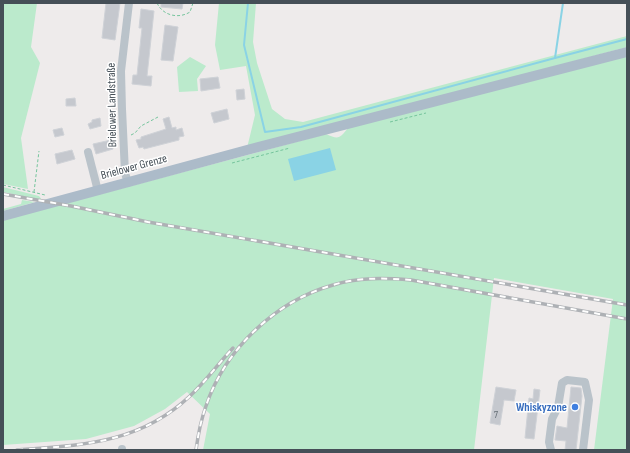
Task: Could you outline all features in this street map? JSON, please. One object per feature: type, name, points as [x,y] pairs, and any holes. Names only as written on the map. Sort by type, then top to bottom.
[{"type":"main road","name":"Brielower Grenze","points":[[3,216],[272,144],[627,52]]},
{"type":"lane","name":"Brielower Landstraße","points":[[128,183],[125,173],[121,71],[129,3]]},
{"type":"lane","points":[[88,152],[98,191]]},
{"type":"lane","points":[[551,450],[549,442],[552,419],[558,407],[562,383],[567,380],[585,382],[589,400],[583,450]]},
{"type":"path","points":[[157,3],[163,12],[172,16],[180,16],[190,12],[192,3]]},
{"type":"path","points":[[123,139],[135,133],[141,126],[158,118]]},
{"type":"path","points":[[34,192],[39,151]]},
{"type":"path","points":[[3,185],[48,196]]},
{"type":"green space","points":[[3,3],[37,3],[31,47],[40,63],[21,138],[28,189],[3,184]]},
{"type":"green space","points":[[219,3],[256,3],[253,42],[257,63],[272,109],[285,119],[303,122],[627,36],[627,47],[247,148],[255,115],[246,66],[220,70],[215,45]]},
{"type":"green space","points":[[627,55],[627,450],[594,450],[613,299],[494,278],[474,450],[203,450],[210,414],[187,392],[165,409],[134,426],[86,439],[3,445],[3,220],[326,134],[339,137],[348,128]]},
{"type":"green space","points":[[190,57],[206,66],[197,79],[198,91],[179,92],[177,67]]},
{"type":"green space","points":[[3,187],[39,196],[42,200],[3,192]]},
{"type":"green space","points":[[22,200],[35,202],[3,211],[3,209],[21,204]]},
{"type":"water","points":[[330,148],[336,170],[294,181],[288,159]]},
{"type":"building","points":[[106,3],[120,3],[115,40],[102,38]]},
{"type":"building","points":[[161,3],[183,3],[182,9],[161,7]]},
{"type":"building","points":[[141,9],[154,11],[147,76],[152,76],[151,86],[132,84],[133,75],[137,75],[142,28],[139,28]]},
{"type":"building","points":[[165,25],[178,27],[173,61],[161,60]]},
{"type":"building","points":[[218,77],[220,88],[201,91],[200,79]]},
{"type":"building","points":[[244,89],[245,99],[237,100],[236,90]]},
{"type":"building","points":[[75,98],[76,106],[66,106],[66,99]]},
{"type":"building","points":[[227,109],[229,119],[214,123],[211,113]]},
{"type":"building","points":[[169,117],[172,128],[176,127],[176,130],[182,128],[184,136],[179,137],[179,140],[144,149],[143,147],[139,148],[136,140],[166,129],[163,119]]},
{"type":"building","points":[[100,118],[101,126],[90,129],[88,124],[92,122],[92,120]]},
{"type":"building","points":[[62,128],[64,135],[55,137],[53,130]]},
{"type":"building","points":[[111,140],[113,149],[96,154],[93,144]]},
{"type":"building","points":[[72,150],[75,159],[57,164],[55,154]]},
{"type":"building","points":[[496,387],[516,390],[514,401],[504,400],[500,425],[490,423]]},
{"type":"building","name":"Whiskyzone","points":[[571,387],[581,388],[582,396],[576,450],[565,450],[566,441],[555,440],[557,426],[567,428]]},
{"type":"building","points":[[534,389],[540,390],[534,439],[525,438],[529,398],[533,399]]},
{"type":"waterway","points":[[248,3],[244,45],[265,132],[301,127],[555,58],[563,3]]},
{"type":"waterway","points":[[555,58],[627,39]]},
{"type":"railway","points":[[3,194],[148,222],[627,305]]},
{"type":"railway","points":[[196,450],[206,406],[226,365],[240,347],[255,330],[273,315],[312,292],[342,282],[362,279],[411,280],[627,319]]},
{"type":"railway","points":[[17,450],[64,446],[109,439],[130,433],[151,424],[171,412],[190,396],[233,348]]},
{"type":"place","name":"Whiskyzone","points":[[575,407]]}]
